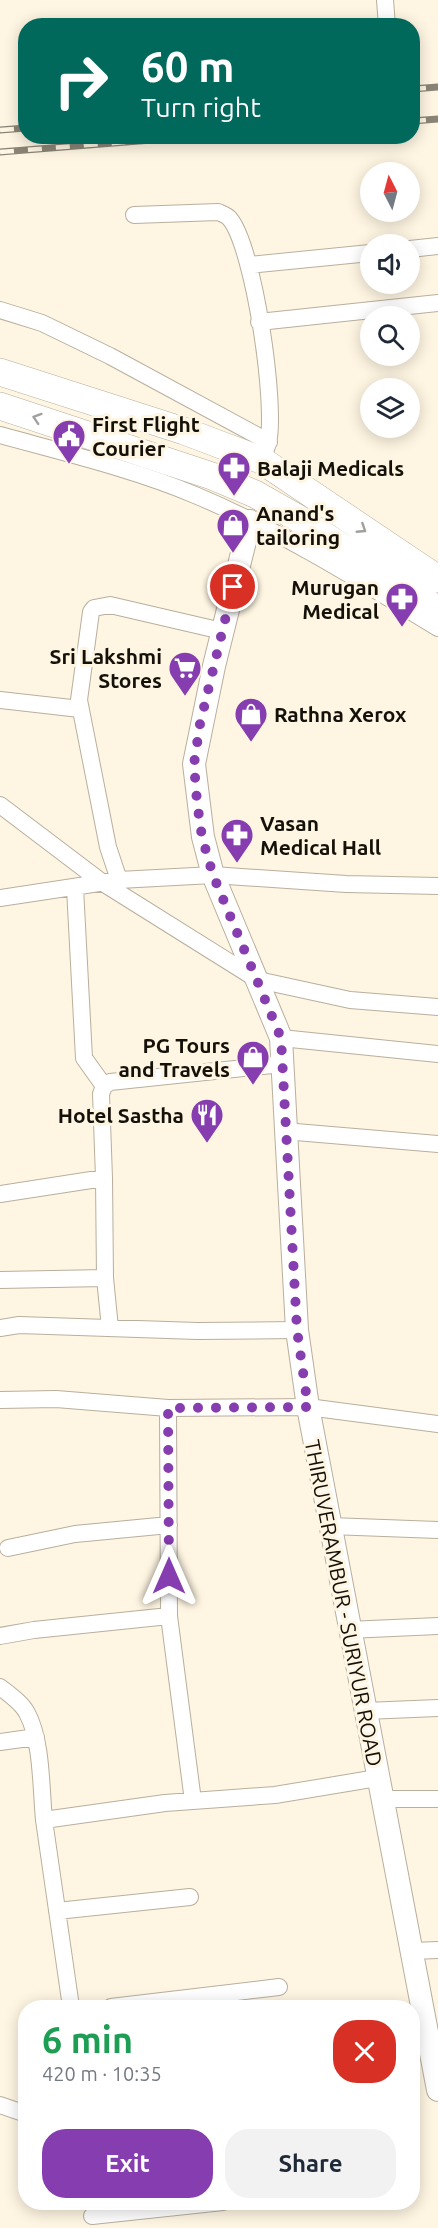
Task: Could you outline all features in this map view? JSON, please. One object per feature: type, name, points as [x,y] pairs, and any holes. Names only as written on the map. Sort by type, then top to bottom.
[{"type":"highway","points":[[0,372],[184,431],[265,451],[438,579]]},
{"type":"highway","points":[[0,406],[213,476],[255,494],[299,519],[438,610]]},
{"type":"main road","name":"THIRUVERAMBUR - SURIYUR ROAD","points":[[250,521],[222,631],[194,764],[202,837],[213,875],[281,1038],[284,1131],[296,1272],[297,1330],[308,1407],[379,1789],[432,2036],[438,2090]]},
{"type":"street","points":[[385,0],[386,18]]},
{"type":"street","points":[[0,310],[42,323],[110,356],[265,451],[270,410],[259,322],[249,265],[234,225],[226,215],[218,213],[134,215]]},
{"type":"street","points":[[420,248],[438,246]]},
{"type":"street","points":[[249,265],[360,254]]},
{"type":"street","points":[[259,322],[438,303]]},
{"type":"street","points":[[0,435],[131,472],[194,495],[250,521],[372,586],[438,628]]},
{"type":"street","points":[[111,882],[108,847],[79,700],[89,616],[94,608],[110,605],[222,631]]},
{"type":"street","points":[[0,700],[80,709]]},
{"type":"street","points":[[2,808],[258,980],[350,1000],[438,1007]]},
{"type":"street","points":[[0,898],[111,882],[213,875],[346,884],[438,886]]},
{"type":"street","points":[[75,888],[84,1058],[104,1086],[102,1094],[105,1278],[110,1328]]},
{"type":"street","points":[[281,1038],[438,1054]]},
{"type":"street","points":[[104,1086],[118,1080],[282,1064]]},
{"type":"street","points":[[284,1131],[438,1144]]},
{"type":"street","points":[[0,1194],[104,1178]]},
{"type":"street","points":[[0,1280],[105,1278]]},
{"type":"street","points":[[0,1328],[19,1325],[297,1330]]},
{"type":"street","points":[[0,1400],[56,1399],[168,1408],[308,1407],[438,1424]]},
{"type":"street","points":[[168,1408],[169,1616],[188,1802]]},
{"type":"street","points":[[8,1548],[75,1534],[169,1525]]},
{"type":"street","points":[[330,1526],[438,1530]]},
{"type":"street","points":[[0,1636],[34,1630],[169,1616]]},
{"type":"street","points":[[348,1630],[438,1626]]},
{"type":"street","points":[[0,1687],[27,1711],[36,1737],[44,1820],[70,2000]]},
{"type":"street","points":[[365,1711],[438,1708]]},
{"type":"street","points":[[0,1742],[36,1737]]},
{"type":"street","points":[[44,1820],[165,1803],[379,1789],[438,1799]]},
{"type":"street","points":[[57,1911],[190,1897]]},
{"type":"street","points":[[412,1951],[438,1950]]},
{"type":"street","points":[[170,2000],[279,1987]]},
{"type":"street","points":[[0,2105],[18,2111]]},
{"type":"street","points":[[92,2215],[142,2210]]},
{"type":"railway","points":[[420,88],[438,87]]},
{"type":"railway","points":[[420,120],[438,119]]},
{"type":"railway","points":[[0,130],[18,129]]},
{"type":"railway","points":[[0,152],[101,144]]},
{"type":"place","name":"First Flight Courier","points":[[69,465]]},
{"type":"place","name":"Balaji Medicals","points":[[234,497]]},
{"type":"place","name":"Anand's tailoring","points":[[233,554]]},
{"type":"place","name":"Murugan Medical","points":[[402,628]]},
{"type":"place","name":"Sri Lakshmi Stores","points":[[185,697]]},
{"type":"place","name":"Rathna Xerox","points":[[251,743]]},
{"type":"place","name":"Vasan Medical Hall","points":[[237,864]]},
{"type":"place","name":"PG Tours and Travels","points":[[253,1086]]},
{"type":"place","name":"Hotel Sastha","points":[[207,1144]]},
{"type":"route","points":[[169,1576],[168,1408],[308,1407],[297,1330],[296,1272],[284,1131],[281,1038],[213,875],[202,837],[197,802],[194,764],[200,724],[233,587]]}]
